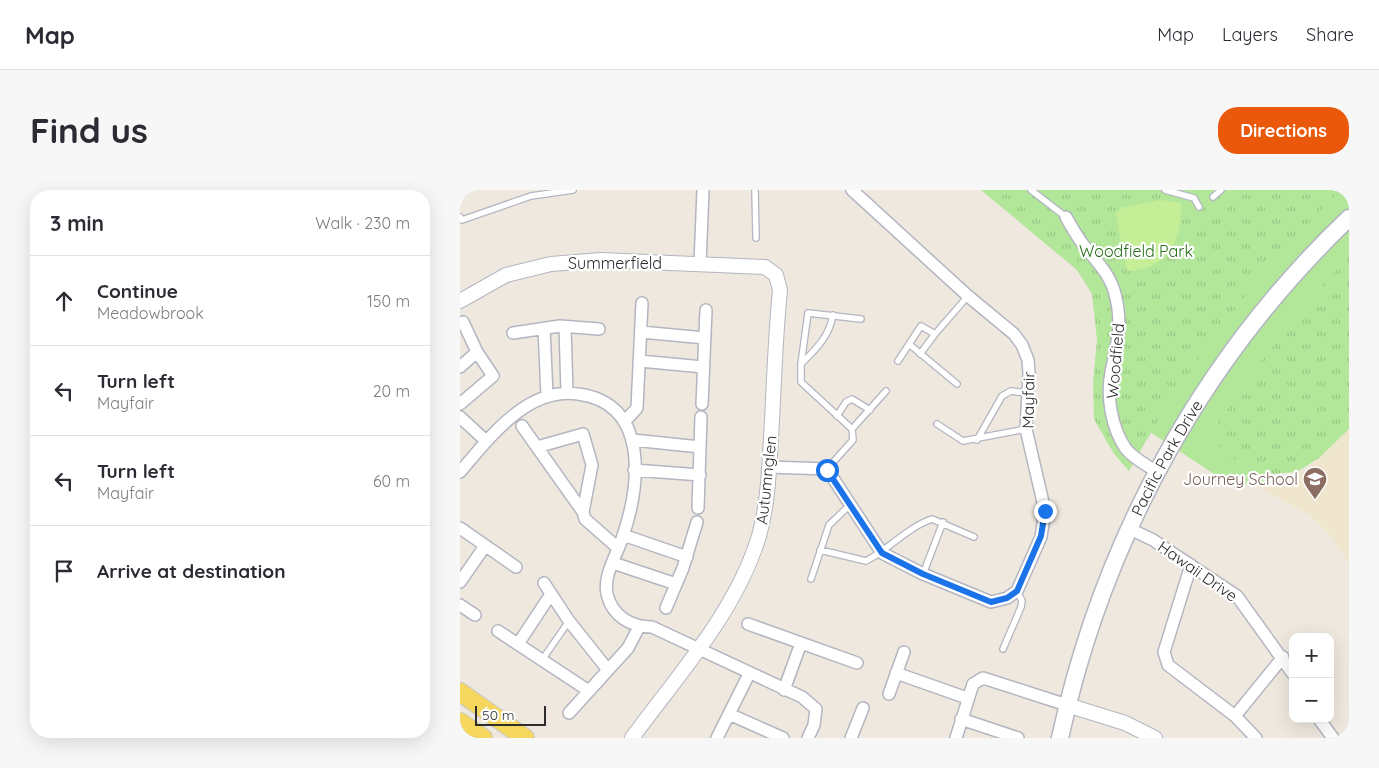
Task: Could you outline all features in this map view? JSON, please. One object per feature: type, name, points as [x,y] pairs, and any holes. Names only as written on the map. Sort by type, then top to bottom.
[{"type":"main road","name":"Pacific Park Drive","points":[[1060,738],[1067,705],[1094,610],[1128,528],[1160,466],[1221,366],[1270,302],[1349,218]]},
{"type":"main road","points":[[461,695],[526,738]]},
{"type":"main road","points":[[460,722],[483,738]]},
{"type":"street","points":[[700,264],[703,190]]},
{"type":"street","name":"Mayfair","points":[[852,190],[968,296],[1014,334],[1022,345],[1028,360],[1030,373],[1027,393],[1026,429],[1045,518],[1041,536],[1017,591]]},
{"type":"street","name":"Woodfield","points":[[1066,217],[1082,242],[1102,267],[1115,292],[1120,322],[1118,348],[1111,374],[1110,401],[1115,426],[1126,449],[1137,459],[1160,466]]},
{"type":"street","name":"Summerfield","points":[[460,301],[506,275],[551,264],[601,260],[700,264],[764,268],[776,275]]},
{"type":"street","name":"Autumnglen","points":[[632,738],[699,648],[734,594],[759,536],[765,508],[769,467],[780,290],[776,275]]},
{"type":"street","points":[[626,420],[637,408],[642,303]]},
{"type":"street","points":[[702,404],[706,310]]},
{"type":"street","points":[[460,404],[493,376],[477,352],[463,322]]},
{"type":"street","points":[[565,327],[566,392]]},
{"type":"street","points":[[513,333],[565,327],[600,329]]},
{"type":"street","points":[[544,328],[546,395]]},
{"type":"street","points":[[641,332],[705,338]]},
{"type":"street","points":[[460,366],[477,352]]},
{"type":"street","points":[[640,361],[703,367]]},
{"type":"street","points":[[460,472],[486,441],[531,403],[546,395],[566,392],[602,400],[615,408],[626,420],[633,440],[634,470],[630,507],[623,535],[606,579],[611,606],[618,616],[639,627],[652,627],[699,648],[749,674],[802,697],[816,709],[814,725],[808,738]]},
{"type":"street","points":[[460,417],[486,441]]},
{"type":"street","points":[[698,508],[701,417]]},
{"type":"street","points":[[522,426],[586,519],[618,548]]},
{"type":"street","points":[[537,447],[583,434],[592,466],[583,512]]},
{"type":"street","points":[[633,440],[700,447]]},
{"type":"street","points":[[769,467],[827,470],[882,553],[923,574],[991,602],[1007,598],[1017,591]]},
{"type":"street","points":[[634,470],[700,475]]},
{"type":"street","points":[[666,608],[687,556],[697,522]]},
{"type":"street","name":"Hawaii Drive","points":[[1128,528],[1153,540],[1237,596],[1289,667]]},
{"type":"street","points":[[460,529],[516,567]]},
{"type":"street","points":[[623,535],[687,556]]},
{"type":"street","points":[[460,582],[485,546]]},
{"type":"street","points":[[613,563],[676,584]]},
{"type":"street","points":[[1191,565],[1164,652],[1168,665],[1235,716],[1256,738]]},
{"type":"street","points":[[544,583],[569,621],[608,670]]},
{"type":"street","points":[[518,644],[551,594]]},
{"type":"street","points":[[460,605],[475,615]]},
{"type":"street","points":[[748,624],[857,663]]},
{"type":"street","points":[[569,713],[628,648],[639,627]]},
{"type":"street","points":[[498,631],[590,691]]},
{"type":"street","points":[[784,690],[801,643]]},
{"type":"street","points":[[889,694],[904,652]]},
{"type":"street","points":[[1235,716],[1283,657]]},
{"type":"street","points":[[896,673],[967,698]]},
{"type":"street","points":[[717,738],[749,674]]},
{"type":"street","points":[[956,738],[967,698],[973,684],[983,678],[1125,723],[1155,738]]},
{"type":"street","points":[[851,738],[863,708]]},
{"type":"street","points":[[729,714],[783,738]]},
{"type":"street","points":[[961,719],[996,735],[1018,738]]},
{"type":"street","points":[[1322,723],[1333,738]]},
{"type":"lane","points":[[460,217],[462,220],[531,196],[573,190]]},
{"type":"lane","points":[[755,190],[756,238]]},
{"type":"lane","points":[[1031,190],[1066,217]]},
{"type":"lane","points":[[1165,190],[1194,198],[1199,207]]},
{"type":"lane","points":[[1213,197],[1220,190]]},
{"type":"lane","points":[[920,354],[968,296]]},
{"type":"lane","points":[[827,470],[853,440],[852,429],[801,382],[801,364],[808,313],[861,319]]},
{"type":"lane","points":[[801,364],[820,345],[830,330],[833,315]]},
{"type":"lane","points":[[898,361],[921,326],[935,334]]},
{"type":"lane","points":[[909,344],[957,384]]},
{"type":"lane","points":[[852,429],[886,391]]},
{"type":"lane","points":[[978,440],[1002,396],[1010,391],[1027,393]]},
{"type":"lane","points":[[837,416],[846,402],[852,399],[870,410]]},
{"type":"lane","points":[[937,424],[963,441],[978,440],[1026,429]]},
{"type":"lane","points":[[811,579],[829,526],[851,504]]},
{"type":"lane","points":[[820,550],[866,561],[882,553],[923,522],[932,519],[943,522],[974,537]]},
{"type":"lane","points":[[923,574],[943,522]]},
{"type":"lane","points":[[1004,648],[1022,607],[1022,601],[1017,591]]},
{"type":"lane","points":[[542,660],[569,621]]},
{"type":"shaded area","name":"Journey School","points":[[1349,428],[1349,563],[1328,532],[1308,514],[1254,485],[1307,470]]},
{"type":"green space","name":"Woodfield Park","points":[[981,190],[1341,190],[1280,255],[1224,323],[1174,395],[1129,471],[1114,454],[1094,419],[1093,382],[1097,340],[1092,294],[1077,270]]},
{"type":"green space","points":[[1211,190],[1349,190],[1349,417],[1305,454],[1237,489],[1138,424]]},
{"type":"green space","points":[[1160,200],[1181,203],[1181,216],[1176,240],[1163,259],[1141,269],[1127,271],[1116,214],[1121,208]]},
{"type":"green space","points":[[1349,256],[1349,429],[1319,458],[1297,472],[1272,474],[1265,484],[1223,450],[1209,436],[1253,371],[1314,295]]},
{"type":"place","name":"Journey School","points":[[1315,500]]},
{"type":"route","points":[[827,470],[882,553],[923,574],[991,602],[1007,598],[1017,591],[1041,536],[1045,511]]}]
